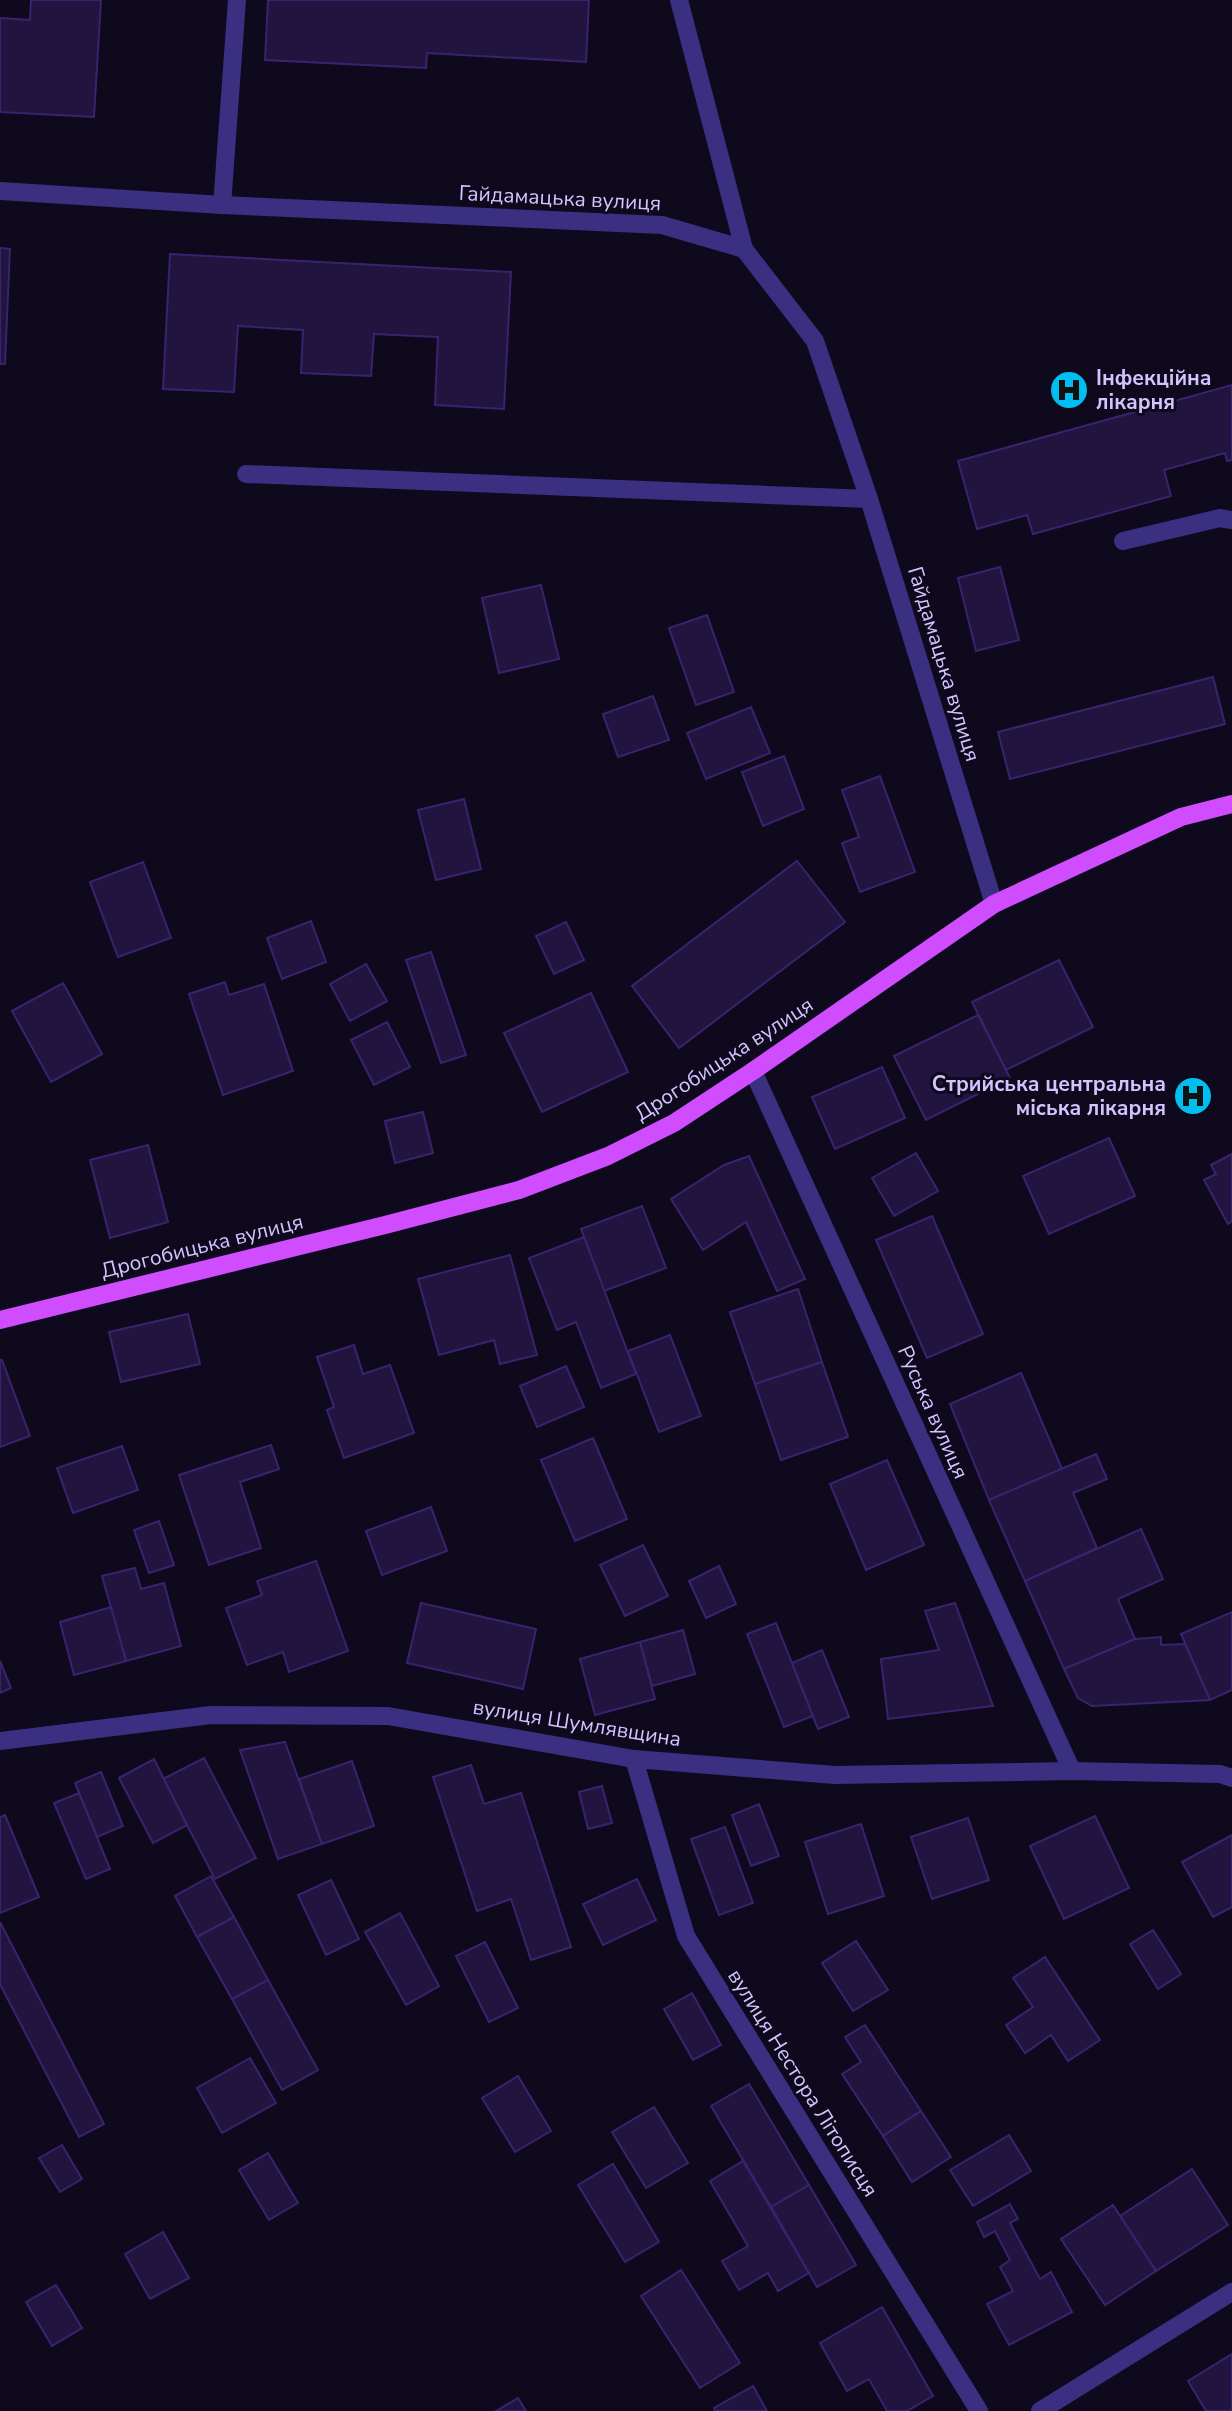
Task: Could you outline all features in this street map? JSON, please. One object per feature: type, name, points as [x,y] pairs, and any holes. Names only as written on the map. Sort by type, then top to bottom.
[{"type":"main road","name":"Дрогобицька вулиця","points":[[0,1320],[519,1190],[608,1156],[674,1123],[995,904],[1181,817],[1232,804]]},
{"type":"street","points":[[222,205],[237,0]]},
{"type":"street","points":[[679,0],[744,249]]},
{"type":"street","name":"Гайдамацька вулиця","points":[[0,191],[222,205],[662,225],[744,249],[815,341],[869,499],[995,904]]},
{"type":"street","points":[[246,474],[869,499]]},
{"type":"street","points":[[1123,541],[1220,518],[1232,520]]},
{"type":"street","name":"Руська вулиця","points":[[753,1071],[1072,1771]]},
{"type":"street","name":"вулиця Шумлявщина","points":[[0,1741],[211,1715],[388,1716],[634,1759],[835,1774],[1072,1771],[1220,1774],[1232,1778]]},
{"type":"street","name":"вулиця Нестора Літописця","points":[[634,1759],[686,1936],[979,2411]]},
{"type":"street","points":[[1040,2411],[1232,2292]]},
{"type":"building","points":[[31,0],[101,0],[94,117],[0,112],[0,18],[30,20]]},
{"type":"building","points":[[268,0],[589,0],[586,62],[427,53],[426,68],[265,60]]},
{"type":"building","points":[[0,248],[10,249],[5,364],[0,364]]},
{"type":"building","points":[[170,254],[511,272],[504,409],[435,405],[438,337],[374,334],[371,376],[301,373],[303,330],[238,326],[234,392],[163,389]]},
{"type":"building","points":[[1232,385],[1232,460],[1227,461],[1225,453],[1164,470],[1171,496],[1033,534],[1027,515],[977,529],[958,461]]},
{"type":"building","points":[[1000,567],[1019,640],[976,651],[958,578]]},
{"type":"building","points":[[541,585],[559,659],[499,673],[482,598]]},
{"type":"building","points":[[707,615],[734,692],[696,705],[669,628]]},
{"type":"building","points":[[1213,677],[1225,724],[1010,779],[998,732]]},
{"type":"building","points":[[653,696],[669,740],[618,757],[603,714]]},
{"type":"building","points":[[751,707],[770,753],[706,779],[687,733]]},
{"type":"building","points":[[784,756],[804,809],[763,826],[742,772]]},
{"type":"building","points":[[880,776],[915,872],[860,892],[842,843],[859,837],[842,790]]},
{"type":"building","points":[[464,799],[481,869],[436,880],[418,810]]},
{"type":"building","points":[[797,861],[845,922],[679,1048],[632,986]]},
{"type":"building","points":[[143,862],[171,938],[118,957],[90,882]]},
{"type":"building","points":[[311,921],[326,962],[282,979],[267,938]]},
{"type":"building","points":[[566,922],[584,960],[554,974],[536,936]]},
{"type":"building","points":[[431,952],[466,1055],[441,1063],[406,960]]},
{"type":"building","points":[[1059,960],[1093,1027],[1006,1070],[972,1002]]},
{"type":"building","points":[[366,964],[387,1001],[350,1021],[330,984]]},
{"type":"building","points":[[225,982],[229,995],[264,984],[293,1071],[223,1095],[189,994]]},
{"type":"building","points":[[63,983],[102,1054],[51,1082],[12,1011]]},
{"type":"building","points":[[591,993],[628,1072],[542,1112],[504,1033]]},
{"type":"building","points":[[978,1015],[1010,1078],[926,1120],[894,1056]]},
{"type":"building","points":[[387,1022],[410,1067],[374,1085],[351,1040]]},
{"type":"building","points":[[882,1067],[905,1118],[835,1149],[812,1097]]},
{"type":"building","points":[[423,1112],[433,1153],[395,1163],[385,1121]]},
{"type":"building","points":[[1109,1138],[1135,1196],[1049,1234],[1023,1176]]},
{"type":"building","points":[[148,1145],[168,1222],[110,1238],[90,1160]]},
{"type":"building","points":[[916,1153],[938,1191],[894,1216],[872,1178]]},
{"type":"building","points":[[1232,1154],[1232,1221],[1228,1224],[1204,1180],[1216,1174],[1211,1165]]},
{"type":"building","points":[[749,1156],[805,1279],[777,1291],[746,1222],[703,1250],[671,1199],[724,1165]]},
{"type":"building","points":[[642,1206],[666,1268],[604,1291],[581,1229]]},
{"type":"building","points":[[932,1216],[983,1334],[927,1358],[876,1240]]},
{"type":"building","points":[[584,1237],[636,1374],[601,1388],[576,1322],[557,1330],[529,1258]]},
{"type":"building","points":[[510,1255],[537,1355],[500,1364],[494,1340],[439,1355],[418,1279]]},
{"type":"building","points":[[798,1289],[822,1362],[755,1384],[730,1312]]},
{"type":"building","points":[[188,1314],[200,1364],[121,1382],[109,1332]]},
{"type":"building","points":[[670,1335],[701,1416],[659,1432],[628,1351]]},
{"type":"building","points":[[354,1345],[363,1374],[390,1365],[414,1433],[344,1458],[327,1410],[334,1407],[317,1357]]},
{"type":"building","points":[[0,1360],[30,1436],[0,1447]]},
{"type":"building","points":[[822,1362],[848,1437],[781,1460],[755,1384]]},
{"type":"building","points":[[566,1366],[584,1407],[537,1427],[520,1386]]},
{"type":"building","points":[[1021,1373],[1062,1469],[989,1500],[950,1404]]},
{"type":"building","points":[[593,1438],[627,1519],[575,1541],[541,1460]]},
{"type":"building","points":[[271,1445],[279,1469],[240,1482],[261,1548],[209,1565],[179,1475]]},
{"type":"building","points":[[122,1446],[138,1490],[73,1513],[57,1468]]},
{"type":"building","points":[[1096,1454],[1107,1479],[1073,1493],[1097,1548],[1025,1581],[989,1500]]},
{"type":"building","points":[[887,1460],[924,1545],[866,1570],[830,1484]]},
{"type":"building","points":[[431,1507],[447,1551],[382,1575],[366,1531]]},
{"type":"building","points":[[159,1521],[174,1565],[149,1573],[134,1530]]},
{"type":"building","points":[[1141,1529],[1163,1579],[1118,1599],[1135,1639],[1064,1669],[1025,1581]]},
{"type":"building","points":[[643,1545],[668,1596],[625,1616],[600,1565]]},
{"type":"building","points":[[316,1561],[348,1651],[289,1672],[283,1652],[247,1665],[226,1608],[262,1595],[257,1581]]},
{"type":"building","points":[[719,1566],[736,1604],[706,1618],[689,1581]]},
{"type":"building","points":[[135,1568],[141,1589],[164,1583],[181,1646],[126,1661],[102,1576]]},
{"type":"building","points":[[421,1603],[536,1629],[523,1689],[407,1663]]},
{"type":"building","points":[[955,1603],[993,1706],[888,1719],[881,1659],[939,1650],[925,1611]]},
{"type":"building","points":[[111,1607],[126,1661],[74,1675],[60,1622]]},
{"type":"building","points":[[1232,1612],[1232,1690],[1210,1700],[1181,1634]]},
{"type":"building","points":[[776,1623],[813,1716],[784,1727],[747,1634]]},
{"type":"building","points":[[683,1630],[695,1674],[652,1686],[640,1642]]},
{"type":"building","points":[[1161,1637],[1161,1645],[1185,1644],[1210,1700],[1092,1706],[1078,1698],[1064,1669],[1135,1639]]},
{"type":"building","points":[[640,1642],[655,1699],[595,1715],[580,1659]]},
{"type":"building","points":[[822,1650],[849,1717],[818,1729],[792,1663]]},
{"type":"building","points":[[0,1661],[11,1688],[0,1693]]},
{"type":"building","points":[[285,1742],[322,1844],[278,1859],[240,1750]]},
{"type":"building","points":[[204,1758],[256,1858],[215,1879],[163,1779]]},
{"type":"building","points":[[154,1759],[187,1825],[153,1843],[119,1778]]},
{"type":"building","points":[[352,1761],[374,1826],[322,1844],[299,1779]]},
{"type":"building","points":[[471,1765],[484,1804],[521,1793],[571,1947],[531,1960],[511,1899],[477,1911],[433,1777]]},
{"type":"building","points":[[101,1772],[123,1826],[97,1837],[75,1783]]},
{"type":"building","points":[[602,1786],[612,1823],[588,1829],[579,1792]]},
{"type":"building","points":[[79,1793],[110,1869],[86,1879],[54,1803]]},
{"type":"building","points":[[759,1804],[779,1856],[751,1866],[732,1815]]},
{"type":"building","points":[[5,1815],[39,1897],[0,1913],[0,1817]]},
{"type":"building","points":[[1095,1816],[1129,1888],[1064,1919],[1030,1846]]},
{"type":"building","points":[[968,1818],[989,1880],[932,1899],[911,1837]]},
{"type":"building","points":[[861,1824],[884,1896],[828,1914],[805,1842]]},
{"type":"building","points":[[725,1827],[753,1903],[719,1915],[691,1839]]},
{"type":"building","points":[[1232,1835],[1232,1907],[1213,1917],[1182,1862]]},
{"type":"building","points":[[211,1876],[234,1917],[197,1937],[175,1896]]},
{"type":"building","points":[[637,1879],[656,1920],[603,1945],[583,1904]]},
{"type":"building","points":[[331,1880],[359,1939],[326,1955],[298,1895]]},
{"type":"building","points":[[400,1913],[439,1986],[406,2005],[365,1932]]},
{"type":"building","points":[[234,1917],[268,1980],[232,1999],[197,1937]]},
{"type":"building","points":[[0,1922],[104,2124],[79,2137],[0,1984]]},
{"type":"building","points":[[1153,1930],[1181,1974],[1158,1989],[1130,1944]]},
{"type":"building","points":[[856,1941],[888,1990],[853,2011],[822,1963]]},
{"type":"building","points":[[485,1942],[518,2008],[489,2022],[456,1956]]},
{"type":"building","points":[[1045,1957],[1100,2040],[1068,2061],[1051,2035],[1025,2053],[1006,2025],[1033,2007],[1013,1978]]},
{"type":"building","points":[[268,1980],[318,2070],[282,2090],[232,1999]]},
{"type":"building","points":[[692,1993],[721,2045],[693,2060],[664,2009]]},
{"type":"building","points":[[865,2025],[921,2111],[883,2136],[842,2074],[861,2062],[845,2037]]},
{"type":"building","points":[[250,2058],[276,2103],[222,2133],[197,2088]]},
{"type":"building","points":[[518,2076],[551,2131],[515,2152],[482,2098]]},
{"type":"building","points":[[749,2084],[809,2185],[771,2207],[711,2106]]},
{"type":"building","points":[[654,2107],[688,2163],[646,2188],[612,2132]]},
{"type":"building","points":[[921,2111],[951,2157],[912,2182],[883,2136]]},
{"type":"building","points":[[1009,2135],[1031,2171],[973,2206],[950,2170]]},
{"type":"building","points":[[62,2145],[82,2179],[60,2192],[39,2158]]},
{"type":"building","points":[[268,2153],[298,2203],[269,2220],[239,2170]]},
{"type":"building","points":[[743,2161],[809,2273],[778,2291],[768,2273],[739,2290],[722,2261],[748,2246],[710,2181]]},
{"type":"building","points":[[613,2164],[659,2242],[625,2262],[578,2185]]},
{"type":"building","points":[[1192,2169],[1228,2225],[1156,2271],[1120,2216]]},
{"type":"building","points":[[809,2185],[856,2265],[817,2287],[771,2207]]},
{"type":"building","points":[[1010,2204],[1018,2219],[1010,2223],[1040,2279],[1051,2272],[1072,2312],[1009,2345],[987,2304],[1013,2291],[1000,2267],[1010,2260],[995,2231],[984,2237],[977,2222]]},
{"type":"building","points":[[1113,2205],[1156,2271],[1105,2305],[1061,2239]]},
{"type":"building","points":[[163,2232],[189,2278],[150,2299],[125,2254]]},
{"type":"building","points":[[681,2270],[740,2363],[700,2388],[641,2296]]},
{"type":"building","points":[[56,2285],[82,2328],[52,2346],[26,2302]]},
{"type":"building","points":[[882,2307],[933,2396],[907,2411],[887,2411],[869,2379],[847,2391],[820,2343]]},
{"type":"building","points":[[1232,2354],[1232,2411],[1206,2411],[1188,2381]]},
{"type":"building","points":[[753,2386],[767,2411],[715,2411],[714,2408]]},
{"type":"building","points":[[518,2398],[526,2411],[496,2411]]},
{"type":"place","name":"Інфекційна лікарня","points":[[1069,390]]},
{"type":"place","name":"Стрийська центральна міська лікарня","points":[[1193,1096]]}]
